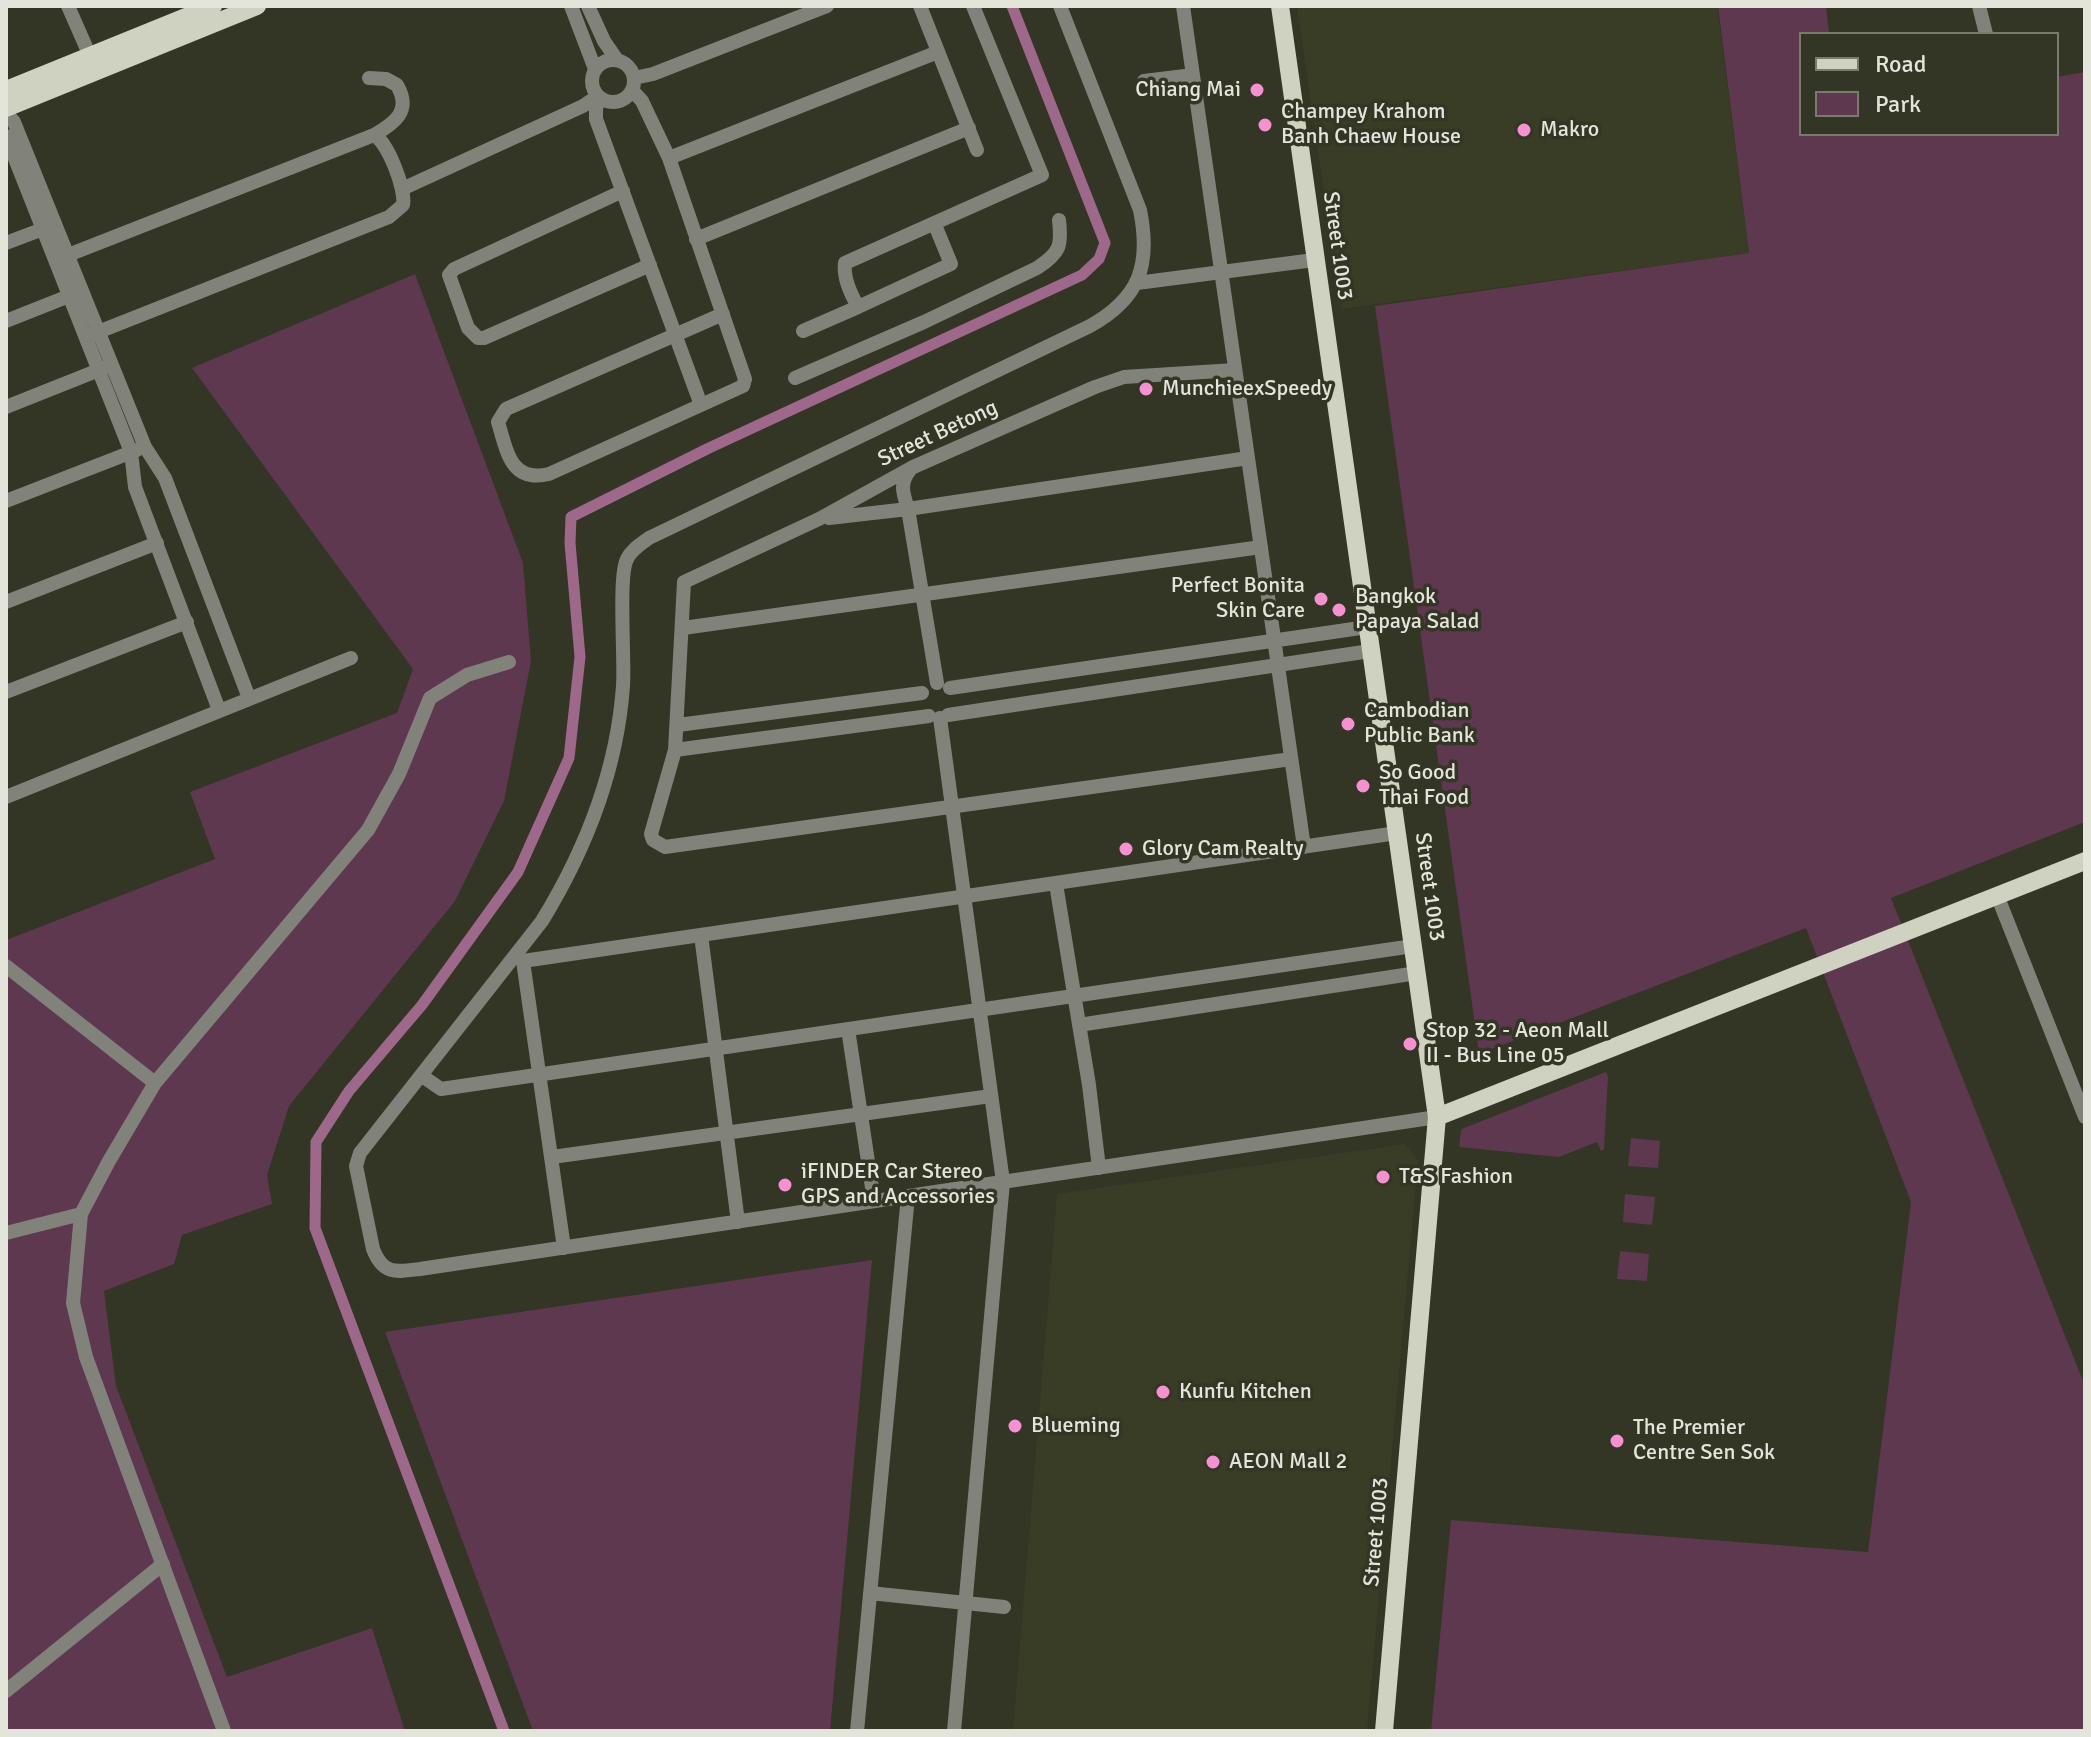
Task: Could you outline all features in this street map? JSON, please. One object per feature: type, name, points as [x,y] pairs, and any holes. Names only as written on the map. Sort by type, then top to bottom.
[{"type":"main road","points":[[6,90],[213,6]]},
{"type":"main road","points":[[6,111],[257,6]]},
{"type":"main road","name":"Street 1003","points":[[1280,6],[1437,1117],[1384,1731]]},
{"type":"main road","points":[[1437,1117],[2085,861]]},
{"type":"street","points":[[68,6],[90,56]]},
{"type":"street","points":[[571,6],[595,69],[591,83],[599,98],[596,119],[701,405]]},
{"type":"street","points":[[588,6],[604,41],[617,60],[628,67],[633,84],[669,158],[723,314],[745,383],[542,475],[520,473],[514,467],[498,422],[506,409],[723,314]]},
{"type":"street","points":[[402,189],[599,98],[617,102],[627,97],[633,84],[653,74],[827,6]]},
{"type":"street","points":[[920,6],[977,150]]},
{"type":"street","points":[[858,307],[850,292],[845,263],[1042,175],[973,6]]},
{"type":"street","points":[[1060,6],[1140,210],[1145,244],[1137,283],[1121,306],[1090,326],[649,538],[628,556],[622,577],[623,688],[607,776],[587,835],[565,883],[519,958],[360,1153],[356,1166],[377,1261],[394,1272],[1437,1117]]},
{"type":"street","points":[[1183,6],[1304,847]]},
{"type":"street","points":[[1979,6],[1986,32]]},
{"type":"street","points":[[669,158],[938,52]]},
{"type":"street","points":[[595,69],[605,61],[617,60]]},
{"type":"street","points":[[1144,81],[1193,75]]},
{"type":"street","points":[[62,257],[374,135],[396,123],[400,118],[402,102],[397,85],[386,79],[369,78]]},
{"type":"street","points":[[6,111],[14,122],[62,257],[138,450],[165,478],[249,698]]},
{"type":"street","points":[[696,239],[969,128]]},
{"type":"street","points":[[92,335],[389,217],[403,205],[402,189],[383,143],[374,135]]},
{"type":"street","points":[[6,136],[43,229],[62,257],[69,296],[92,335]]},
{"type":"street","points":[[623,191],[454,269],[449,275],[468,328],[478,338],[484,338],[650,265]]},
{"type":"street","points":[[795,378],[924,322],[1037,268],[1052,258],[1061,242],[1059,220]]},
{"type":"street","points":[[803,331],[951,264],[935,225]]},
{"type":"street","points":[[6,243],[43,229]]},
{"type":"street","points":[[1137,283],[1314,260]]},
{"type":"street","points":[[6,321],[69,296]]},
{"type":"street","points":[[6,407],[105,368]]},
{"type":"street","name":"Street Betong","points":[[683,628],[684,582],[819,519],[911,468],[1124,377],[1235,370]]},
{"type":"street","points":[[6,501],[138,450]]},
{"type":"street","points":[[138,450],[135,487],[219,710]]},
{"type":"street","points":[[819,519],[908,509],[1248,458]]},
{"type":"street","points":[[911,468],[903,478],[902,486],[922,596],[943,686],[955,702],[939,716]]},
{"type":"street","points":[[6,602],[157,543]]},
{"type":"street","points":[[1261,547],[683,628],[675,750],[652,827],[653,840],[665,847],[1291,759]]},
{"type":"street","points":[[6,692],[187,622]]},
{"type":"street","points":[[954,1731],[1003,1182],[939,716],[920,703],[922,693],[930,685],[943,686],[1367,627]]},
{"type":"street","points":[[675,750],[939,716],[1370,651]]},
{"type":"street","points":[[6,797],[351,658]]},
{"type":"street","points":[[224,1731],[86,1357],[73,1303],[81,1214],[155,1083],[368,830],[399,774],[430,698],[467,675],[509,662]]},
{"type":"street","points":[[678,725],[922,693]]},
{"type":"street","points":[[519,958],[701,935],[1397,833]]},
{"type":"street","points":[[1056,884],[1099,1168]]},
{"type":"street","points":[[1997,895],[2085,1117]]},
{"type":"street","points":[[701,935],[738,1222]]},
{"type":"street","points":[[422,1076],[441,1089],[1413,946]]},
{"type":"street","points":[[519,958],[540,1074],[564,1248]]},
{"type":"street","points":[[6,966],[155,1083]]},
{"type":"street","points":[[1079,1025],[1417,973]]},
{"type":"street","points":[[1145,986],[1149,1015]]},
{"type":"street","points":[[848,1029],[874,1201]]},
{"type":"street","points":[[552,1157],[991,1096]]},
{"type":"street","points":[[857,1731],[908,1196]]},
{"type":"street","points":[[6,1233],[81,1214]]},
{"type":"street","points":[[6,1691],[163,1564]]},
{"type":"street","points":[[870,1593],[1004,1607]]},
{"type":"shaded area","name":"Makro","points":[[1297,6],[1717,6],[1749,253],[1341,309]]},
{"type":"shaded area","name":"AEON Mall 2","points":[[1405,1144],[1418,1160],[1367,1731],[1013,1731],[1057,1194]]},
{"type":"green space","points":[[1718,6],[1826,6],[1829,32],[1799,32],[1799,136],[2059,136],[2059,77],[2085,72],[2085,822],[1891,898],[2085,1386],[2085,1731],[1431,1731],[1451,1520],[1868,1552],[1911,1202],[1806,928],[1479,1054],[1375,306],[1749,253]]},
{"type":"green space","points":[[415,274],[523,563],[531,661],[504,801],[455,901],[289,1106],[267,1175],[272,1204],[182,1235],[174,1264],[104,1291],[116,1386],[227,1677],[372,1628],[405,1731],[6,1731],[6,940],[215,859],[190,792],[397,713],[413,669],[192,368]]},
{"type":"green space","points":[[1606,1072],[1604,1149],[1601,1151],[1597,1142],[1559,1157],[1459,1147],[1464,1128]]},
{"type":"green space","points":[[1631,1138],[1660,1141],[1658,1168],[1628,1166]]},
{"type":"green space","points":[[1625,1194],[1655,1197],[1652,1225],[1623,1222]]},
{"type":"green space","points":[[1620,1251],[1649,1254],[1647,1281],[1617,1279]]},
{"type":"green space","points":[[872,1260],[830,1731],[533,1731],[385,1332]]},
{"type":"waterway","points":[[504,1731],[315,1228],[316,1142],[349,1091],[422,1005],[518,872],[569,758],[580,657],[570,543],[571,517],[709,448],[1082,275],[1099,259],[1105,243],[1012,6]]},
{"type":"place","name":"Chiang Mai","points":[[1257,90]]},
{"type":"place","name":"Champey Krahom Banh Chaew House","points":[[1265,125]]},
{"type":"place","name":"Makro","points":[[1524,130]]},
{"type":"place","name":"MunchieexSpeedy","points":[[1146,389]]},
{"type":"place","name":"Perfect Bonita Skin Care","points":[[1321,599]]},
{"type":"place","name":"Bangkok Papaya Salad","points":[[1339,610]]},
{"type":"place","name":"Cambodian Public Bank","points":[[1348,724]]},
{"type":"place","name":"So Good Thai Food","points":[[1363,786]]},
{"type":"place","name":"Glory Cam Realty","points":[[1126,849]]},
{"type":"place","name":"Stop 32 - Aeon Mall II - Bus Line 05","points":[[1410,1044]]},
{"type":"place","name":"T&S Fashion","points":[[1383,1177]]},
{"type":"place","name":"iFINDER Car Stereo GPS and Accessories","points":[[785,1185]]},
{"type":"place","name":"Kunfu Kitchen","points":[[1163,1392]]},
{"type":"place","name":"Blueming","points":[[1015,1426]]},
{"type":"place","name":"The Premier Centre Sen Sok","points":[[1617,1441]]},
{"type":"place","name":"AEON Mall 2","points":[[1213,1462]]}]
